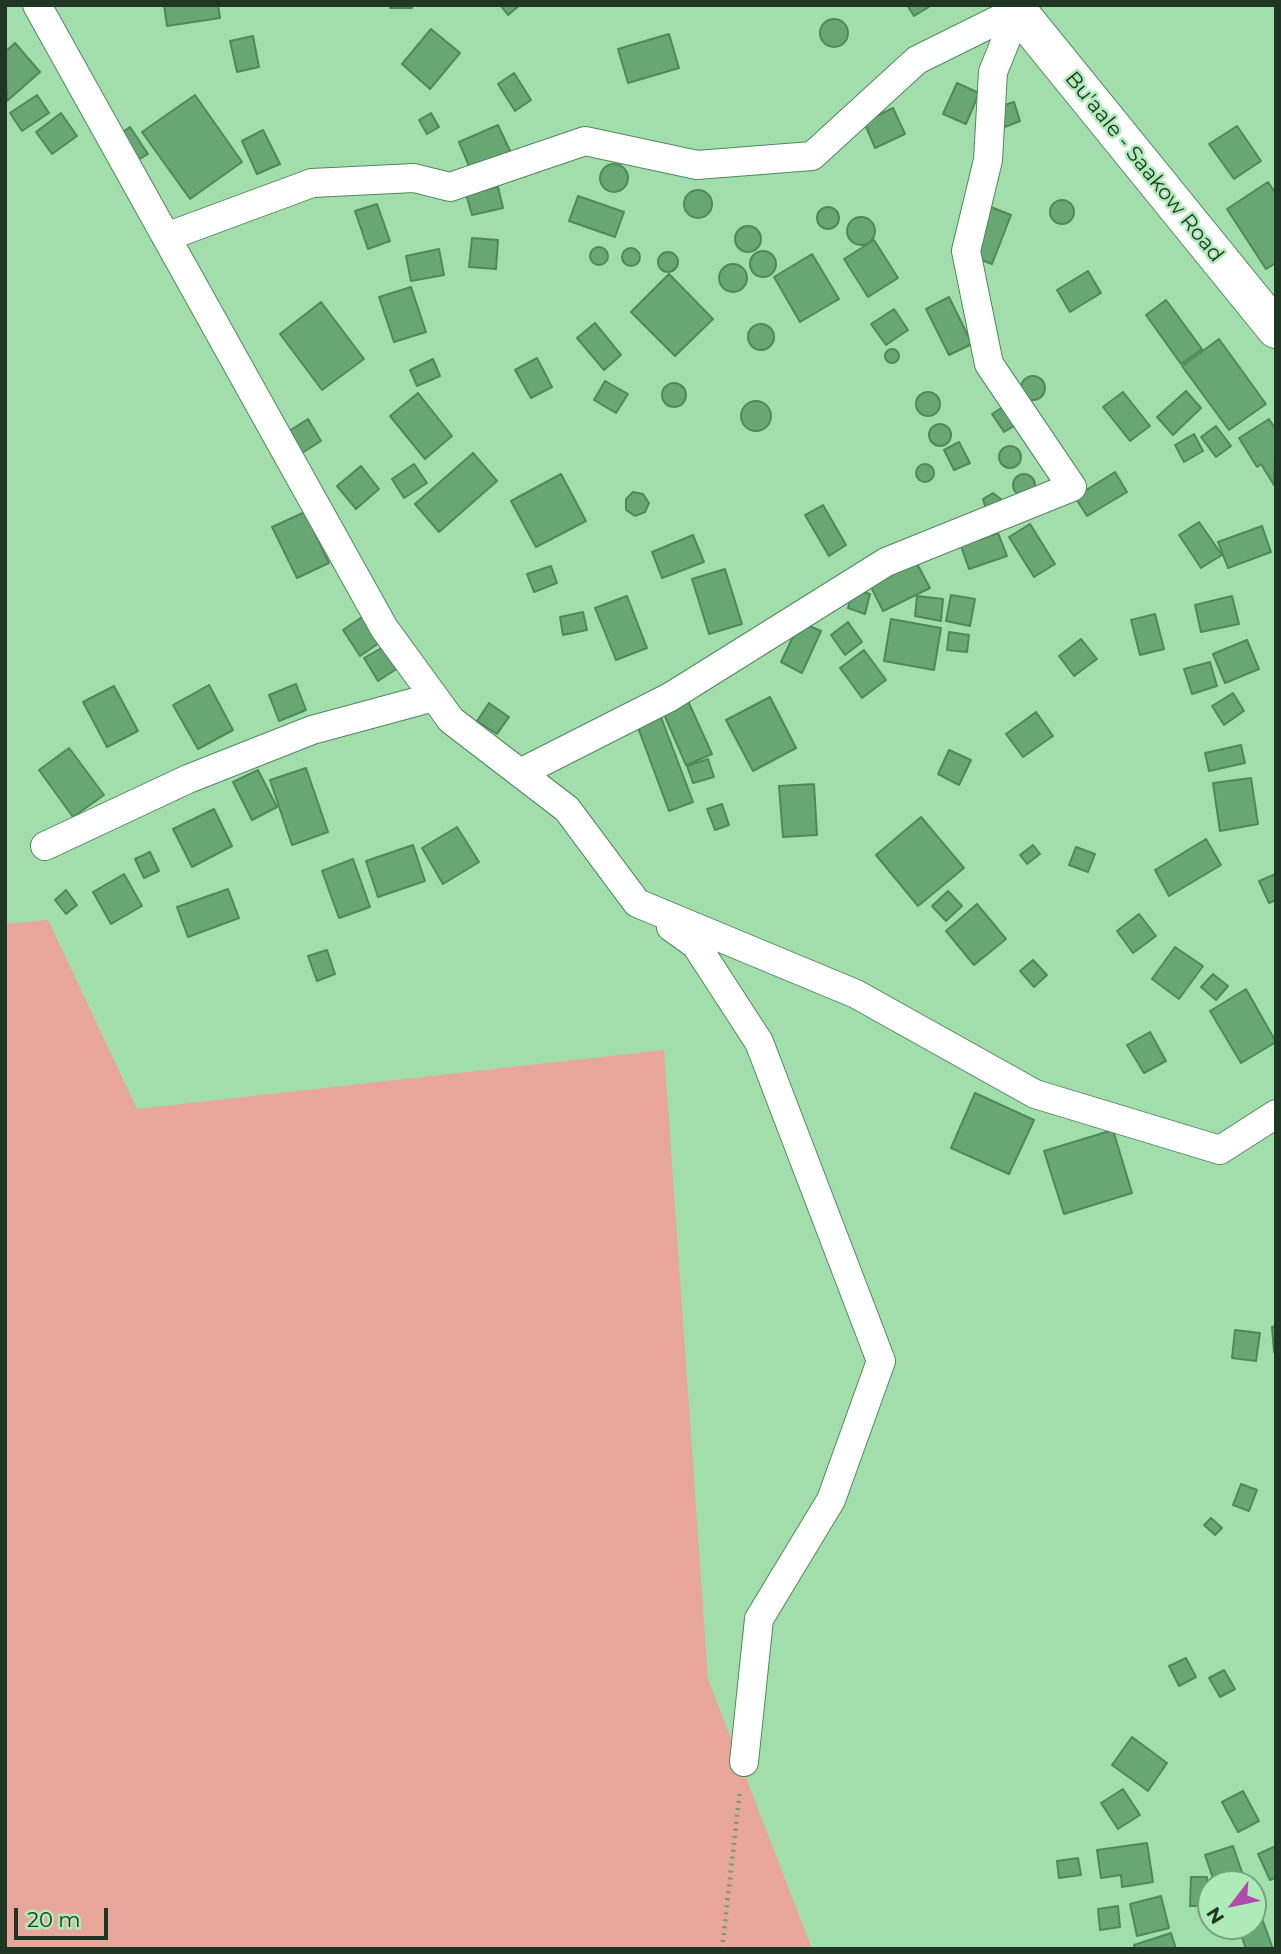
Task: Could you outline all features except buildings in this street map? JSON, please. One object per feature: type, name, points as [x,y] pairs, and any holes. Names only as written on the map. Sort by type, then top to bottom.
[{"type":"main road","name":"Bu'aale - Saakow Road","points":[[1016,7],[1276,329]]},
{"type":"street","points":[[37,5],[384,628],[452,720],[567,809],[637,903],[696,946],[759,1042],[881,1361],[831,1500],[759,1619],[744,1762]]},
{"type":"street","points":[[166,237],[312,183],[414,178],[450,187],[585,141],[697,165],[812,156],[917,60],[1016,7]]},
{"type":"street","points":[[520,773],[670,697],[886,562],[1072,486],[989,364],[966,251],[988,160],[993,72],[1016,7]]},
{"type":"street","points":[[45,846],[188,779],[312,730],[435,697]]},
{"type":"street","points":[[637,903],[856,995],[1035,1094],[1220,1150],[1276,1114]]},
{"type":"path","points":[[722,1949],[744,1762]]},
{"type":"shaded area","points":[[48,920],[137,1109],[664,1050],[708,1679],[812,1949],[5,1949],[5,924]]}]
